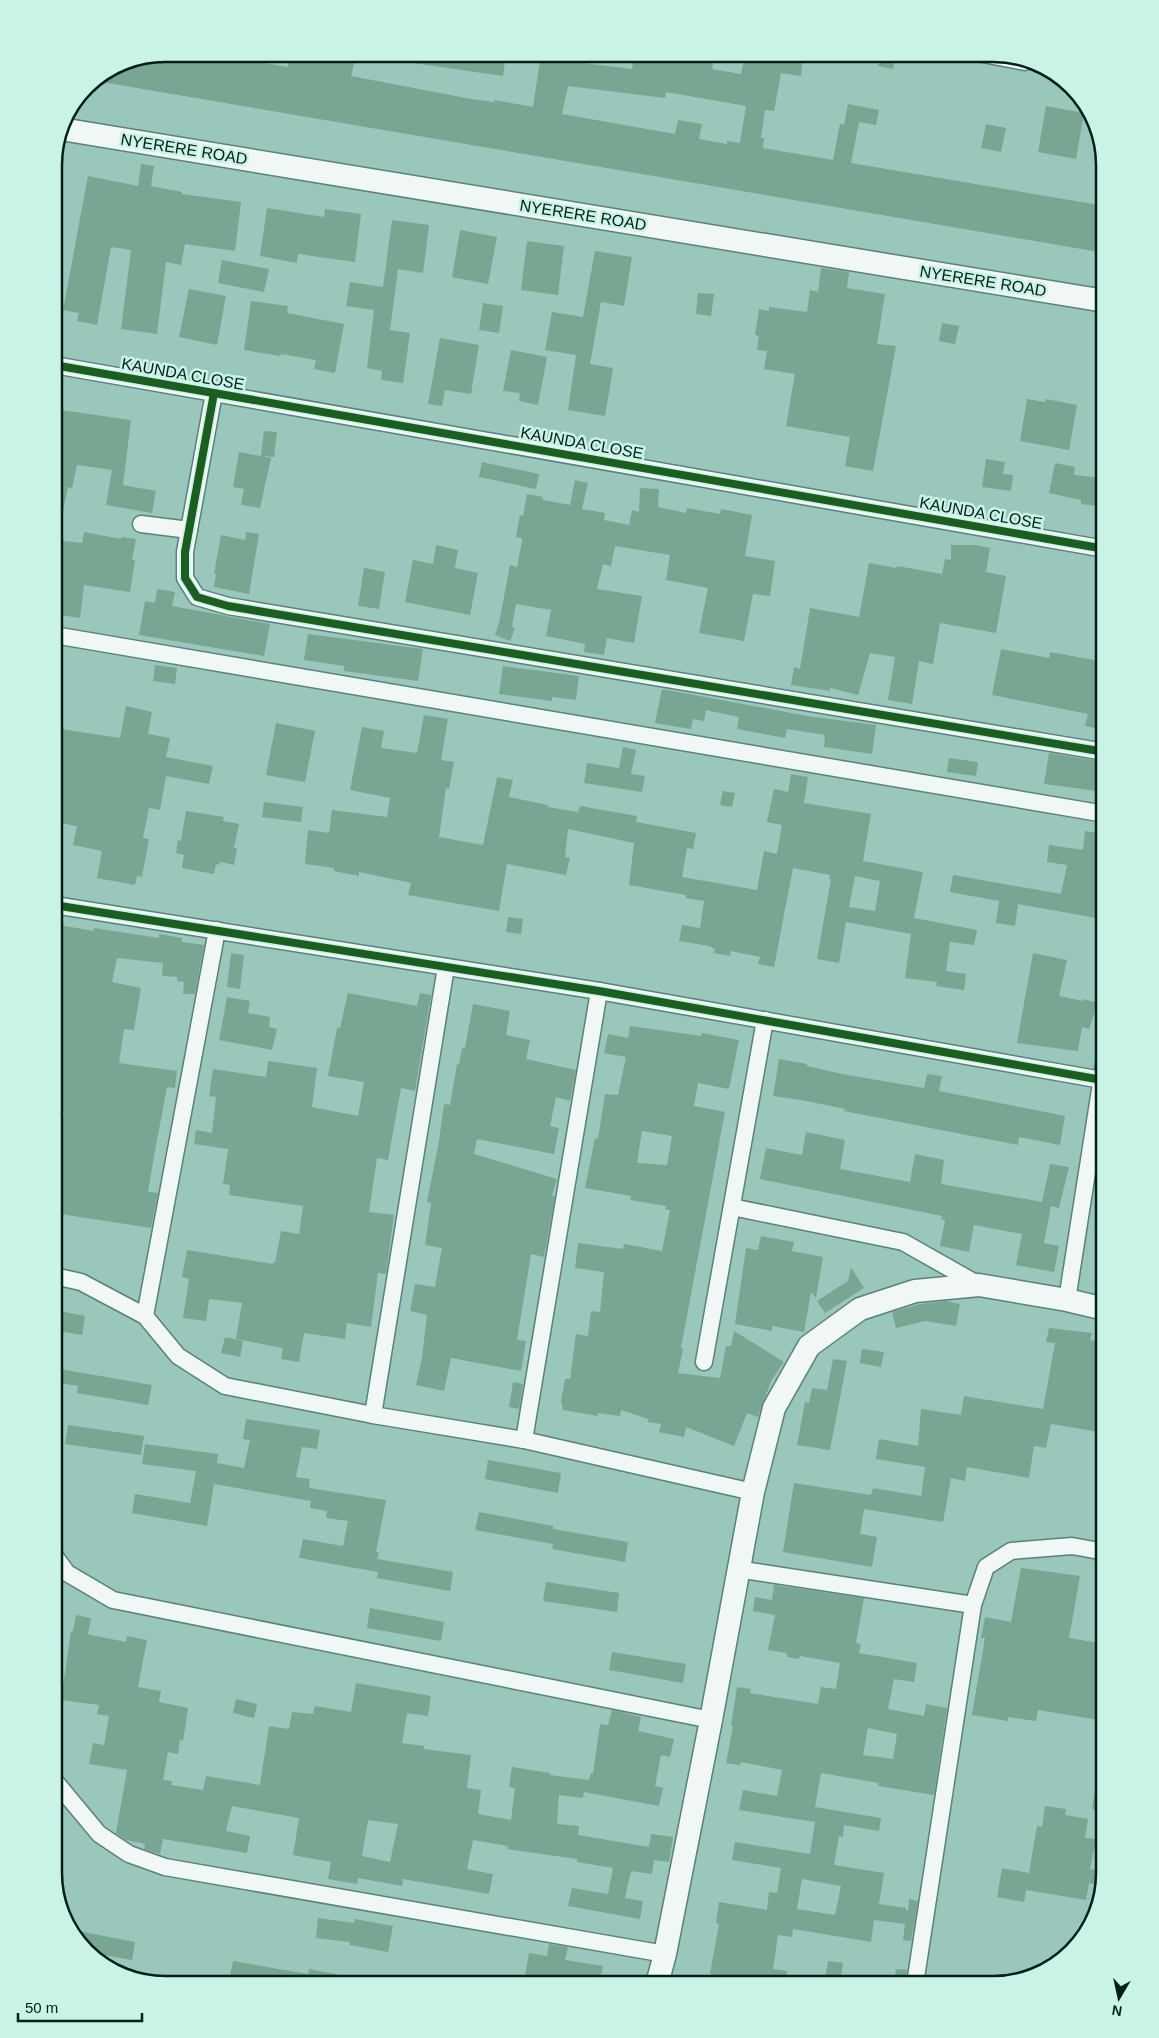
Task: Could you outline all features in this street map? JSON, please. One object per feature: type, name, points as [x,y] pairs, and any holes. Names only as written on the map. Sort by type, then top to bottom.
[{"type":"street","name":"NYERERE ROAD","points":[[69,130],[1096,300]]},
{"type":"street","name":"KAUNDA CLOSE","points":[[63,367],[1096,547]]},
{"type":"street","points":[[214,393],[185,552],[185,578],[197,597],[228,606],[1096,751]]},
{"type":"street","points":[[141,524],[189,530]]},
{"type":"street","points":[[63,638],[1096,812]]},
{"type":"street","points":[[63,906],[600,991],[1096,1079]]},
{"type":"street","points":[[145,1316],[217,930]]},
{"type":"street","points":[[373,1415],[446,967]]},
{"type":"street","points":[[524,1440],[600,991]]},
{"type":"street","points":[[704,1362],[765,1020]]},
{"type":"street","points":[[1067,1300],[1096,1118]]},
{"type":"street","points":[[732,1208],[903,1242],[979,1285]]},
{"type":"street","points":[[63,1278],[81,1282],[145,1316],[178,1356],[225,1386],[373,1415],[524,1440],[753,1492]]},
{"type":"street","points":[[659,1976],[711,1720],[737,1569],[753,1492],[774,1408],[809,1346],[860,1309],[914,1291],[979,1285],[1096,1307]]},
{"type":"street","points":[[917,1976],[973,1605],[986,1567],[1011,1551],[1072,1546],[1096,1550]]},
{"type":"street","points":[[63,1567],[68,1573],[113,1600],[711,1720]]},
{"type":"street","points":[[737,1569],[973,1605]]},
{"type":"street","points":[[63,1791],[99,1834],[129,1854],[165,1866],[665,1954]]},
{"type":"building","points":[[266,63],[288,67],[289,63],[354,63],[351,76],[471,99],[494,102],[494,100],[533,107],[540,63],[583,63],[632,69],[633,63],[713,63],[712,69],[741,74],[743,63],[802,63],[801,76],[781,73],[774,111],[765,110],[761,138],[764,138],[763,148],[833,160],[840,124],[844,125],[848,104],[879,110],[876,125],[859,122],[851,163],[1096,204],[1096,251],[105,83],[126,70],[146,64]],"holes":[[[568,86],[665,98],[666,92],[746,106],[740,143],[727,141],[727,144],[699,139],[702,124],[678,120],[675,134],[562,114]]]},
{"type":"building","points":[[413,63],[505,63],[503,76]]},
{"type":"building","points":[[879,63],[894,63],[893,69],[878,66]]},
{"type":"building","points":[[1046,106],[1082,113],[1084,116],[1076,159],[1038,152]]},
{"type":"building","points":[[986,124],[1006,128],[1001,152],[981,148]]},
{"type":"building","points":[[141,164],[154,166],[151,186],[182,192],[182,194],[241,202],[235,251],[185,244],[181,265],[166,262],[157,334],[121,329],[131,250],[111,247],[97,325],[77,321],[79,313],[63,310],[88,176],[138,186]]},
{"type":"building","points":[[267,208],[324,217],[325,209],[361,214],[355,262],[298,254],[297,263],[260,256]]},
{"type":"building","points":[[392,220],[429,225],[423,273],[398,269],[390,330],[410,333],[403,383],[381,380],[382,371],[367,368],[374,310],[346,306],[350,282],[383,287]]},
{"type":"building","points":[[460,230],[497,237],[488,284],[452,277]]},
{"type":"building","points":[[527,241],[564,246],[558,295],[521,290]]},
{"type":"building","points":[[595,251],[632,257],[624,306],[601,302],[590,364],[613,368],[605,416],[568,410],[576,355],[545,350],[552,312],[583,317]]},
{"type":"building","points":[[222,260],[269,269],[264,292],[218,283]]},
{"type":"building","points":[[821,268],[849,272],[847,288],[885,294],[877,344],[896,346],[873,471],[845,466],[850,437],[786,426],[795,374],[764,369],[767,351],[757,350],[759,336],[755,335],[759,309],[769,311],[769,307],[807,312],[810,290],[818,292]]},
{"type":"building","points":[[189,289],[226,296],[217,345],[179,337]]},
{"type":"building","points":[[698,293],[714,294],[711,316],[696,314]]},
{"type":"building","points":[[251,301],[288,306],[287,313],[344,324],[335,373],[314,369],[316,360],[244,350]]},
{"type":"building","points":[[483,303],[503,306],[499,333],[479,330]]},
{"type":"building","points":[[942,323],[959,326],[955,344],[939,341]]},
{"type":"building","points":[[440,338],[479,345],[471,394],[445,390],[442,406],[428,404]]},
{"type":"building","points":[[511,350],[547,357],[538,405],[519,401],[520,393],[503,391]]},
{"type":"building","points":[[1027,399],[1045,402],[1046,399],[1077,405],[1069,450],[1020,441]]},
{"type":"building","points":[[63,410],[131,420],[123,485],[156,491],[152,513],[106,505],[112,470],[77,465],[72,488],[68,487],[63,511]]},
{"type":"building","points":[[264,431],[277,432],[274,457],[261,456]]},
{"type":"building","points":[[239,452],[271,458],[260,508],[241,505],[244,489],[233,487]]},
{"type":"building","points":[[986,459],[1005,462],[1003,474],[1013,475],[1011,491],[982,487]]},
{"type":"building","points":[[482,462],[539,474],[536,489],[479,477]]},
{"type":"building","points":[[1055,463],[1075,467],[1074,475],[1096,477],[1096,506],[1081,504],[1081,500],[1049,493]]},
{"type":"building","points":[[575,480],[588,483],[582,509],[605,513],[604,520],[629,525],[632,510],[639,512],[640,488],[659,489],[658,507],[686,513],[687,508],[720,514],[721,509],[752,515],[745,556],[775,561],[770,596],[753,594],[744,641],[699,633],[708,588],[666,580],[670,555],[615,546],[611,566],[603,564],[597,589],[642,596],[634,643],[607,638],[604,655],[584,652],[585,644],[546,636],[551,610],[516,604],[512,627],[515,628],[510,641],[495,635],[510,565],[517,567],[522,538],[516,537],[520,515],[523,516],[527,494],[543,497],[543,500],[570,505]]},
{"type":"building","points":[[84,532],[121,539],[122,537],[136,539],[132,560],[135,560],[130,592],[84,585],[80,618],[63,615],[63,541],[82,543]]},
{"type":"building","points":[[246,532],[259,534],[249,594],[214,587],[216,574],[214,574],[221,535],[245,540]]},
{"type":"building","points":[[436,545],[458,550],[455,568],[478,573],[470,615],[405,602],[413,560],[433,564]]},
{"type":"building","points":[[951,545],[975,545],[990,548],[986,572],[1006,576],[996,633],[940,623],[933,664],[919,661],[912,704],[888,700],[895,657],[870,653],[858,695],[830,688],[830,691],[791,685],[794,667],[800,669],[810,608],[859,617],[869,563],[942,574],[945,559],[951,560]]},
{"type":"building","points":[[364,568],[385,572],[379,609],[358,606]]},
{"type":"building","points":[[157,589],[175,592],[172,606],[270,624],[264,656],[139,635],[145,601],[155,603]]},
{"type":"building","points":[[308,634],[423,649],[418,681],[344,671],[344,666],[304,660]]},
{"type":"building","points":[[1001,649],[1049,658],[1050,652],[1096,660],[1096,728],[1085,726],[1088,714],[992,695]]},
{"type":"building","points":[[155,665],[177,668],[175,684],[153,681]]},
{"type":"building","points":[[503,666],[579,676],[576,700],[552,697],[552,701],[499,694]]},
{"type":"building","points":[[662,689],[807,716],[876,725],[872,754],[824,747],[825,735],[787,729],[785,738],[737,729],[739,717],[706,710],[704,721],[693,719],[691,729],[655,723]]},
{"type":"building","points":[[126,706],[152,712],[148,734],[170,738],[166,757],[213,766],[209,784],[166,776],[160,810],[149,808],[143,838],[149,839],[142,877],[137,876],[135,885],[97,878],[102,851],[73,845],[77,826],[63,823],[63,729],[120,738]]},
{"type":"building","points":[[424,715],[448,719],[441,760],[454,762],[449,789],[446,788],[439,837],[483,845],[497,777],[513,780],[509,797],[578,812],[580,806],[637,816],[636,822],[696,833],[693,849],[687,848],[682,877],[757,890],[764,851],[777,854],[782,825],[767,822],[774,789],[788,792],[791,774],[808,777],[804,803],[871,814],[863,861],[923,872],[914,918],[977,930],[974,945],[950,942],[946,971],[966,974],[964,990],[936,986],[937,982],[905,978],[911,934],[846,922],[839,963],[817,959],[831,879],[829,879],[830,875],[793,868],[774,967],[758,964],[760,957],[731,951],[730,956],[714,953],[715,949],[709,946],[679,941],[682,925],[700,928],[704,901],[686,898],[686,895],[629,885],[634,843],[568,829],[565,857],[570,858],[566,875],[507,864],[499,911],[408,895],[411,883],[359,872],[359,876],[334,871],[334,868],[305,864],[308,830],[329,833],[332,810],[387,817],[390,798],[350,790],[362,727],[384,731],[381,748],[417,753]],"holes":[[[855,876],[880,881],[875,911],[849,907]]]},
{"type":"building","points":[[276,723],[315,731],[305,782],[266,775]]},
{"type":"building","points":[[623,747],[636,750],[631,774],[645,776],[642,792],[584,783],[587,763],[619,768]]},
{"type":"building","points":[[1049,753],[1096,761],[1096,791],[1044,784]]},
{"type":"building","points":[[949,758],[978,762],[976,776],[947,772]]},
{"type":"building","points":[[723,791],[735,793],[732,807],[720,805]]},
{"type":"building","points":[[264,802],[303,807],[301,822],[262,817]]},
{"type":"building","points":[[186,811],[224,817],[223,821],[239,824],[234,848],[237,848],[234,865],[220,862],[219,865],[216,864],[214,874],[182,868],[184,855],[176,853],[178,840],[181,841]]},
{"type":"building","points":[[1085,831],[1096,833],[1096,918],[1018,904],[1015,926],[996,923],[999,901],[950,892],[953,875],[1061,894],[1067,865],[1047,862],[1049,845],[1083,850]]},
{"type":"building","points":[[508,917],[523,919],[521,934],[506,932]]},
{"type":"building","points":[[63,926],[93,931],[94,928],[159,938],[159,934],[182,938],[182,942],[204,945],[195,994],[183,994],[184,982],[177,981],[177,977],[162,976],[163,963],[117,958],[112,982],[141,988],[134,1030],[124,1029],[119,1063],[177,1071],[175,1088],[167,1087],[148,1192],[158,1193],[151,1228],[63,1214]]},
{"type":"building","points":[[231,953],[244,955],[240,989],[227,987]]},
{"type":"building","points":[[1033,953],[1067,960],[1059,996],[1096,1002],[1096,1009],[1089,1029],[1082,1027],[1078,1051],[1017,1043]]},
{"type":"building","points":[[348,993],[417,1006],[420,993],[431,995],[415,1091],[401,1088],[388,1160],[377,1158],[369,1212],[394,1215],[386,1274],[378,1273],[371,1327],[347,1323],[345,1339],[304,1333],[299,1362],[281,1359],[283,1348],[236,1339],[242,1303],[209,1299],[206,1321],[183,1318],[189,1279],[182,1277],[187,1250],[273,1264],[273,1262],[275,1263],[281,1231],[299,1234],[303,1206],[229,1195],[230,1185],[223,1184],[228,1149],[194,1144],[196,1130],[212,1133],[216,1097],[209,1096],[213,1069],[266,1077],[268,1061],[317,1068],[312,1107],[358,1116],[364,1082],[328,1076],[337,1028],[340,1028]]},
{"type":"building","points":[[227,997],[250,1001],[248,1013],[270,1017],[269,1027],[277,1029],[272,1050],[219,1040]]},
{"type":"building","points":[[473,1004],[510,1011],[506,1035],[530,1040],[526,1059],[576,1070],[570,1101],[556,1097],[550,1126],[559,1128],[554,1154],[477,1139],[474,1154],[557,1179],[552,1196],[555,1196],[544,1257],[531,1254],[517,1340],[526,1341],[521,1371],[451,1358],[444,1391],[416,1385],[422,1358],[427,1315],[410,1311],[415,1284],[435,1287],[442,1248],[425,1245],[431,1203],[427,1202],[444,1104],[450,1105],[457,1064],[459,1064],[462,1048],[465,1048]]},
{"type":"building","points":[[630,1026],[701,1036],[702,1033],[739,1040],[729,1089],[698,1083],[694,1106],[725,1112],[678,1373],[720,1378],[726,1346],[731,1346],[734,1331],[784,1362],[771,1381],[758,1417],[747,1413],[734,1446],[686,1427],[684,1437],[659,1432],[661,1424],[648,1422],[648,1419],[621,1410],[620,1416],[598,1413],[598,1416],[563,1410],[561,1401],[565,1379],[570,1379],[576,1334],[588,1336],[591,1311],[600,1312],[604,1272],[575,1268],[578,1243],[623,1249],[624,1244],[662,1251],[670,1210],[665,1209],[666,1206],[630,1200],[631,1196],[585,1188],[595,1138],[598,1139],[605,1094],[618,1095],[626,1057],[604,1053],[608,1034],[628,1038]],"holes":[[[642,1131],[672,1136],[667,1165],[637,1163]]]},
{"type":"building","points":[[779,1059],[807,1064],[807,1066],[842,1074],[924,1088],[927,1074],[942,1076],[939,1091],[1065,1116],[1060,1145],[1019,1137],[1018,1145],[844,1111],[845,1109],[801,1100],[773,1096]]},
{"type":"building","points":[[806,1132],[845,1140],[840,1169],[910,1182],[915,1154],[944,1160],[941,1184],[1042,1202],[1050,1164],[1069,1167],[1059,1208],[1051,1206],[1044,1243],[1059,1246],[1054,1272],[1016,1265],[1022,1234],[974,1225],[969,1252],[940,1246],[945,1220],[941,1219],[942,1216],[760,1179],[766,1148],[802,1155]]},
{"type":"building","points":[[761,1236],[794,1242],[792,1251],[823,1257],[816,1298],[811,1292],[804,1332],[772,1326],[772,1331],[735,1324],[746,1248],[758,1250]]},
{"type":"building","points":[[851,1267],[864,1288],[825,1313],[817,1301],[848,1281]]},
{"type":"building","points":[[946,1301],[960,1304],[956,1326],[925,1321],[896,1328],[892,1312],[920,1304]]},
{"type":"building","points":[[63,1312],[85,1316],[82,1335],[63,1332]]},
{"type":"building","points":[[1049,1328],[1092,1333],[1090,1340],[1096,1341],[1096,1432],[1051,1424],[1046,1448],[1034,1446],[1029,1478],[967,1467],[965,1481],[951,1478],[943,1522],[864,1509],[860,1534],[877,1537],[872,1567],[783,1552],[794,1483],[871,1495],[873,1488],[921,1496],[925,1467],[876,1459],[879,1439],[918,1446],[921,1409],[961,1415],[964,1396],[1043,1409],[1055,1343],[1046,1342]]},
{"type":"building","points":[[225,1337],[243,1341],[240,1357],[221,1353]]},
{"type":"building","points":[[862,1349],[884,1352],[881,1367],[860,1363]]},
{"type":"building","points":[[833,1359],[847,1361],[830,1450],[797,1445],[805,1402],[809,1403],[812,1388],[827,1390]]},
{"type":"building","points":[[63,1370],[152,1385],[148,1405],[77,1393],[78,1386],[63,1384]]},
{"type":"building","points":[[513,1382],[523,1384],[519,1409],[509,1407]]},
{"type":"building","points":[[246,1419],[320,1430],[317,1449],[302,1447],[296,1477],[310,1479],[309,1488],[386,1500],[376,1552],[379,1552],[377,1559],[453,1572],[450,1591],[377,1578],[378,1572],[299,1558],[303,1539],[343,1546],[348,1521],[326,1518],[327,1511],[310,1508],[311,1501],[214,1484],[207,1526],[132,1513],[135,1494],[190,1503],[196,1471],[142,1464],[145,1444],[218,1454],[217,1463],[244,1468],[250,1440],[243,1439]]},
{"type":"building","points":[[68,1425],[144,1436],[141,1455],[65,1444]]},
{"type":"building","points":[[488,1460],[561,1473],[558,1493],[485,1479]]},
{"type":"building","points":[[479,1512],[553,1526],[553,1529],[628,1542],[625,1562],[552,1549],[553,1544],[475,1530]]},
{"type":"building","points":[[1021,1568],[1080,1576],[1069,1638],[1096,1642],[1096,1720],[1038,1710],[1036,1721],[1008,1717],[1008,1721],[972,1715],[985,1638],[981,1638],[985,1617],[1011,1622]]},
{"type":"building","points":[[546,1582],[619,1593],[617,1612],[543,1601]]},
{"type":"building","points":[[774,1585],[864,1598],[856,1643],[861,1644],[859,1653],[917,1663],[914,1682],[894,1679],[888,1709],[924,1716],[926,1704],[947,1708],[934,1795],[878,1786],[879,1783],[821,1773],[815,1807],[881,1818],[879,1831],[844,1825],[843,1837],[839,1836],[834,1865],[884,1873],[879,1904],[906,1908],[908,1911],[909,1899],[918,1901],[911,1941],[903,1940],[905,1924],[874,1920],[871,1942],[793,1929],[792,1937],[778,1935],[773,1969],[787,1971],[786,1976],[719,1976],[710,1974],[719,1924],[716,1923],[719,1902],[767,1910],[769,1892],[777,1893],[781,1868],[732,1860],[735,1842],[810,1854],[815,1822],[739,1810],[743,1790],[777,1796],[782,1770],[741,1762],[740,1765],[726,1763],[733,1726],[731,1725],[737,1687],[751,1689],[750,1693],[818,1704],[821,1687],[836,1689],[840,1663],[800,1656],[799,1659],[787,1657],[787,1653],[768,1650],[775,1615],[753,1611],[755,1597],[772,1600]],"holes":[[[868,1728],[897,1734],[893,1759],[863,1755]],[[802,1879],[841,1886],[835,1915],[797,1909]]]},
{"type":"building","points":[[370,1608],[444,1622],[441,1641],[367,1628]]},
{"type":"building","points":[[76,1615],[91,1618],[88,1634],[126,1642],[127,1636],[147,1640],[138,1687],[161,1691],[159,1702],[188,1708],[183,1741],[180,1740],[178,1754],[168,1752],[163,1780],[172,1781],[171,1785],[203,1790],[206,1776],[260,1785],[269,1726],[289,1729],[292,1712],[313,1714],[315,1706],[351,1712],[356,1683],[431,1696],[428,1716],[407,1713],[402,1743],[424,1746],[424,1749],[471,1755],[467,1788],[481,1790],[478,1814],[511,1820],[515,1788],[509,1787],[512,1767],[550,1773],[550,1775],[589,1780],[591,1773],[593,1774],[600,1724],[608,1725],[612,1710],[641,1717],[638,1731],[674,1739],[670,1757],[661,1755],[655,1786],[663,1788],[659,1806],[584,1792],[583,1798],[559,1795],[557,1824],[579,1826],[578,1835],[649,1847],[651,1834],[673,1837],[669,1862],[654,1860],[652,1874],[631,1871],[625,1898],[643,1901],[640,1919],[568,1906],[572,1888],[608,1894],[613,1868],[577,1862],[577,1859],[507,1849],[508,1846],[473,1840],[467,1869],[493,1874],[489,1894],[403,1879],[402,1886],[358,1878],[357,1884],[328,1879],[331,1862],[293,1855],[299,1818],[232,1806],[226,1831],[250,1836],[247,1853],[163,1839],[160,1854],[144,1849],[145,1844],[126,1840],[116,1833],[127,1770],[89,1764],[93,1743],[104,1745],[109,1716],[97,1714],[99,1705],[63,1700],[63,1686],[71,1631],[73,1631]],"holes":[[[368,1820],[398,1824],[390,1862],[362,1856]]]},
{"type":"building","points":[[612,1652],[686,1664],[683,1683],[609,1670]]},
{"type":"building","points":[[236,1699],[257,1704],[254,1718],[233,1713]]},
{"type":"building","points":[[1096,1784],[1096,1810],[1092,1809]]},
{"type":"building","points":[[1045,1806],[1066,1809],[1065,1815],[1088,1819],[1085,1838],[1096,1839],[1090,1869],[1096,1870],[1096,1885],[1089,1883],[1086,1900],[1026,1890],[1024,1902],[997,1897],[1002,1868],[1029,1873],[1037,1826],[1042,1827]]},
{"type":"building","points":[[318,1918],[354,1923],[355,1919],[393,1926],[388,1952],[350,1945],[350,1942],[316,1938]]},
{"type":"building","points":[[81,1932],[135,1942],[132,1960],[104,1955]]},
{"type":"building","points":[[549,1944],[568,1947],[565,1960],[603,1966],[601,1976],[525,1975],[529,1953],[547,1956]]},
{"type":"building","points":[[233,1961],[308,1974],[309,1969],[342,1975],[230,1975]]},
{"type":"building","points":[[828,1961],[843,1963],[841,1976],[825,1976]]},
{"type":"building","points":[[896,1969],[907,1970],[906,1976],[895,1976]]},
{"type":"cycle path","points":[[63,367],[1096,547]]},
{"type":"cycle path","points":[[214,393],[185,552],[185,578],[197,597],[228,606],[1096,751]]},
{"type":"cycle path","points":[[63,906],[599,991],[1096,1079]]}]
